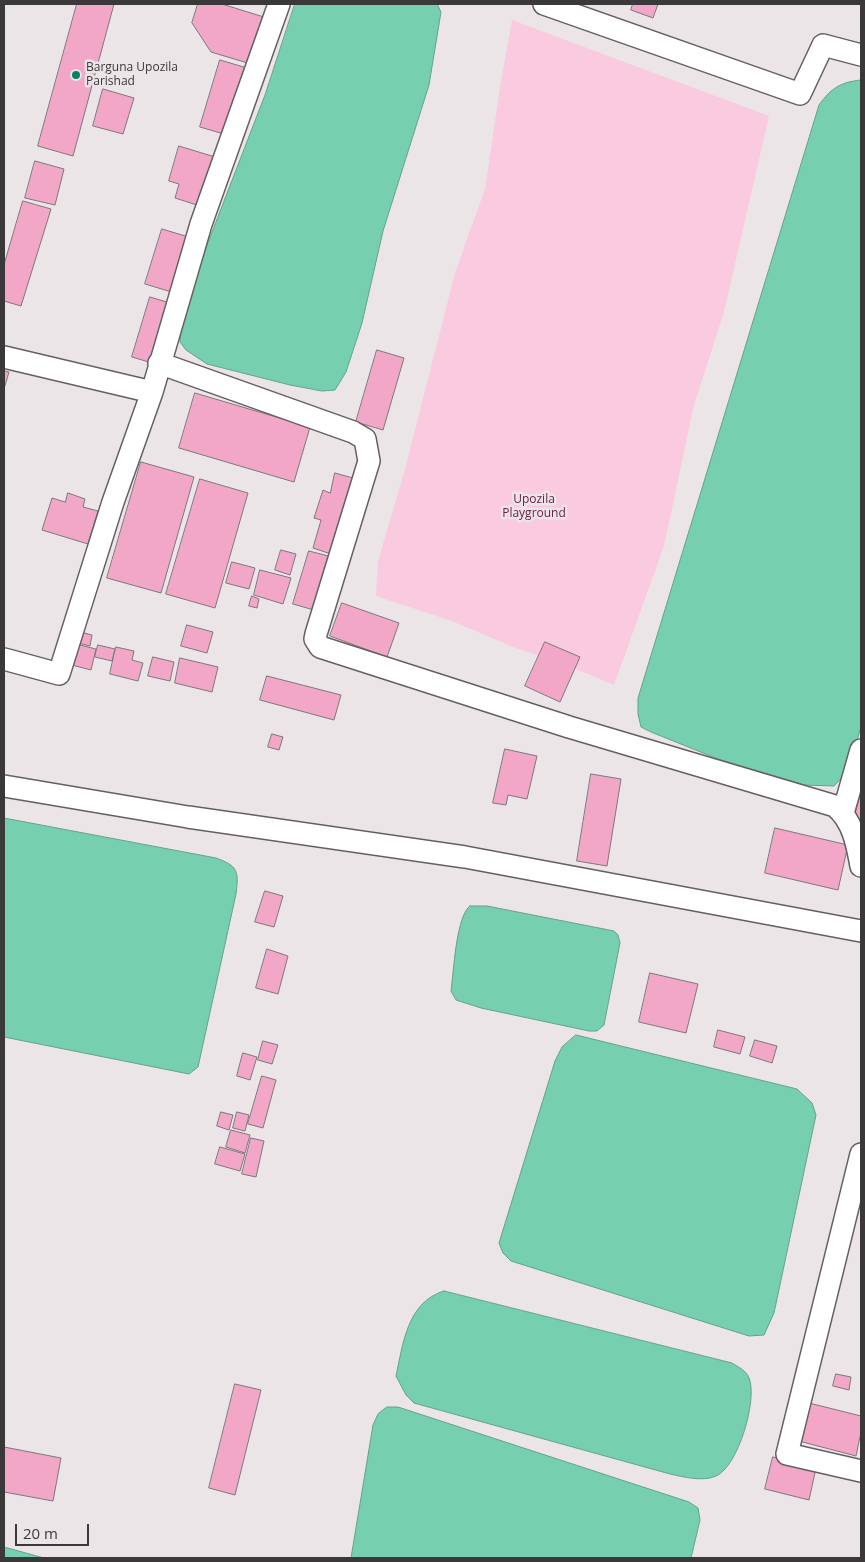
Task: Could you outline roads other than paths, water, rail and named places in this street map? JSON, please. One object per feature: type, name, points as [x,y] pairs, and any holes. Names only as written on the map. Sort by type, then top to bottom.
[{"type":"street","points":[[4,659],[59,674],[113,502],[152,392],[201,224],[279,4]]},
{"type":"street","points":[[544,4],[800,94],[823,45],[861,55]]},
{"type":"street","points":[[4,357],[152,392]]},
{"type":"street","points":[[159,363],[353,432],[365,439],[369,461],[316,634],[315,639],[320,647],[569,727],[835,806],[843,813],[856,841],[861,866]]},
{"type":"street","points":[[843,813],[861,750]]},
{"type":"street","points":[[4,786],[188,817],[474,859],[861,931]]},
{"type":"street","points":[[861,1154],[787,1454],[861,1471]]},
{"type":"place","name":"Barguna Upozila Parishad","points":[[76,75]]},
{"type":"park label","name":"Upozila Playground","points":[[534,507]]}]
